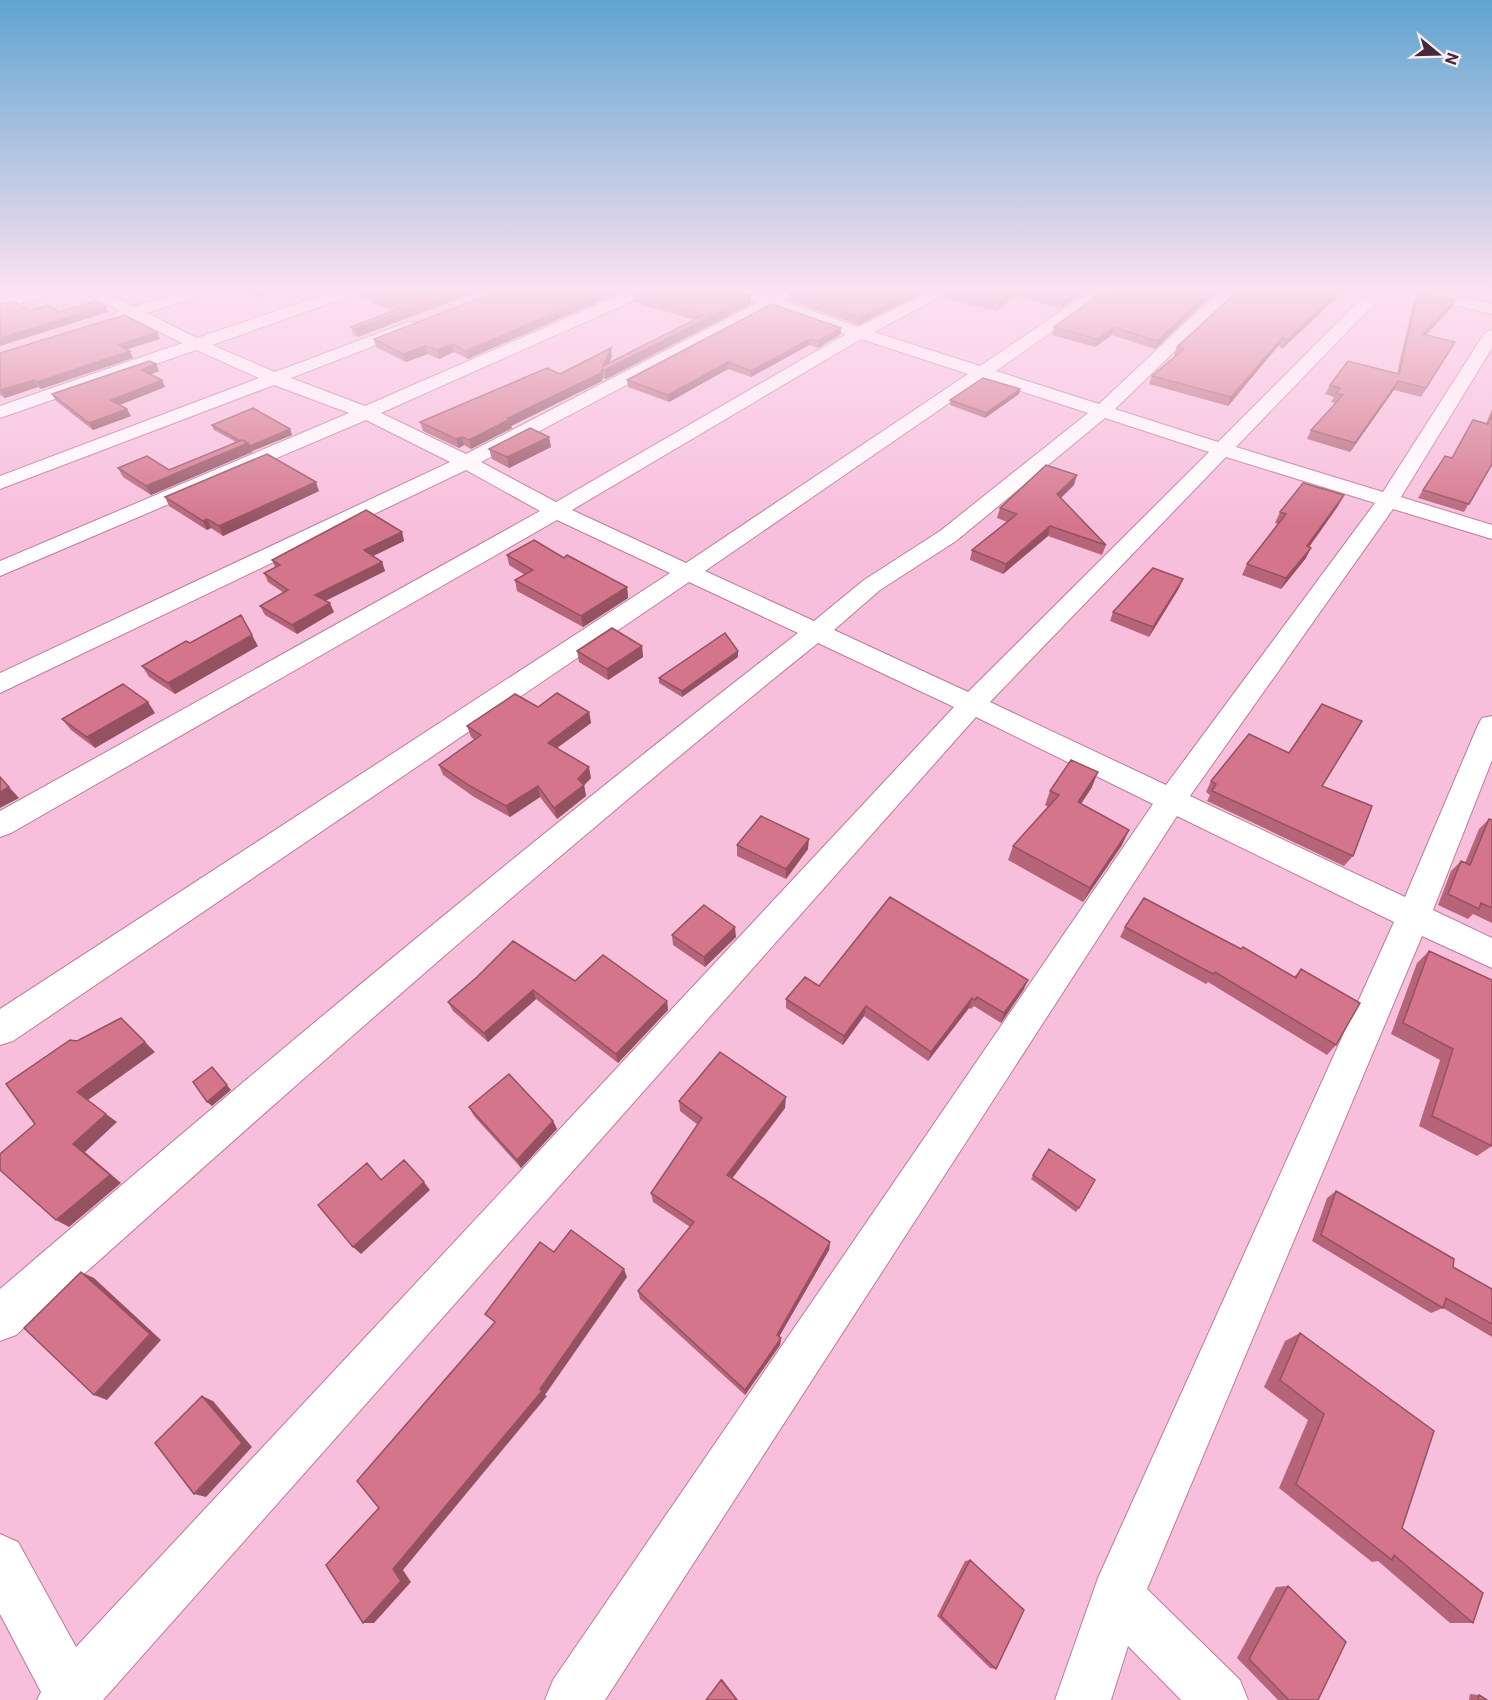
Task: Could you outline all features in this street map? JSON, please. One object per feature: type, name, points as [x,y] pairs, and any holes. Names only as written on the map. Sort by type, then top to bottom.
[{"type":"street","points":[[0,412],[132,366]]},
{"type":"street","points":[[247,366],[366,413],[466,462],[556,511],[972,704],[1492,954]]},
{"type":"street","points":[[0,483],[304,366]]},
{"type":"street","points":[[0,570],[472,366]]},
{"type":"street","points":[[0,684],[466,462],[648,366]]},
{"type":"street","points":[[0,825],[556,511],[802,366]]},
{"type":"street","points":[[967,366],[1221,449],[1492,532]]},
{"type":"street","points":[[0,1029],[688,572],[989,366]]},
{"type":"street","points":[[0,1319],[256,1094],[624,784],[872,585],[948,536],[1103,410],[1149,366]]},
{"type":"street","points":[[0,1560],[70,1698],[972,704],[1303,366]]},
{"type":"street","points":[[573,1700],[1172,799],[1388,500],[1472,366]]},
{"type":"street","points":[[1083,1700],[1117,1597],[1414,916],[1492,725]]},
{"type":"street","points":[[1117,1597],[1220,1700]]},
{"type":"building","points":[[0,366],[84,366],[37,382],[34,380],[0,390]]},
{"type":"building","points":[[133,366],[150,366],[141,370],[162,380],[111,400],[127,409],[89,423],[52,394]]},
{"type":"building","points":[[575,366],[612,366],[602,369],[601,373],[508,418],[510,419],[469,440],[462,437],[456,439],[420,422],[547,368],[560,374]]},
{"type":"building","points":[[653,366],[720,366],[668,395],[627,380]]},
{"type":"building","points":[[739,366],[760,366],[751,371]]},
{"type":"building","points":[[1163,366],[1258,366],[1231,397],[1152,376]]},
{"type":"building","points":[[1344,366],[1369,366],[1399,374],[1401,366],[1440,366],[1426,388],[1398,381],[1355,443],[1311,430],[1343,395],[1336,393],[1340,388],[1330,385]]},
{"type":"building","points":[[983,378],[1020,389],[986,413],[950,400]]},
{"type":"building","points":[[253,408],[290,429],[250,446],[212,425]]},
{"type":"building","points":[[1492,413],[1492,464],[1469,504],[1423,490],[1445,456],[1452,458],[1473,420],[1488,424]]},
{"type":"building","points":[[530,428],[549,437],[507,457],[489,449]]},
{"type":"building","points":[[242,440],[248,443],[146,486],[118,468],[147,456],[169,470]]},
{"type":"building","points":[[267,454],[316,482],[219,526],[207,519],[203,521],[165,497]]},
{"type":"building","points":[[1046,465],[1077,475],[1057,494],[1106,545],[1050,526],[1006,564],[972,550],[1017,514],[1000,508]]},
{"type":"building","points":[[1303,483],[1344,495],[1307,546],[1311,548],[1286,578],[1247,564],[1286,514],[1280,512]]},
{"type":"building","points":[[366,510],[402,532],[364,550],[382,562],[315,595],[330,603],[292,625],[260,606],[288,590],[264,573],[280,565],[272,560]]},
{"type":"building","points":[[534,540],[564,558],[567,555],[627,587],[581,616],[515,580],[533,570],[507,555]]},
{"type":"building","points":[[1153,568],[1183,579],[1153,627],[1113,612]]},
{"type":"building","points":[[241,615],[252,635],[168,683],[142,666],[186,641],[190,643]]},
{"type":"building","points":[[612,628],[642,646],[607,669],[577,651]]},
{"type":"building","points":[[725,633],[738,651],[682,691],[659,678]]},
{"type":"building","points":[[123,684],[148,702],[87,737],[62,719]]},
{"type":"building","points":[[557,693],[589,712],[548,743],[589,767],[578,779],[584,785],[554,808],[538,786],[506,806],[439,765],[481,735],[467,726],[515,694],[538,707]]},
{"type":"building","points":[[1322,704],[1362,721],[1322,786],[1372,806],[1353,856],[1212,791],[1216,784],[1211,781],[1249,734],[1289,753]]},
{"type":"building","points":[[1071,760],[1098,772],[1078,802],[1129,830],[1090,888],[1013,846],[1059,795],[1050,791]]},
{"type":"building","points":[[0,777],[9,787],[0,792]]},
{"type":"building","points":[[761,816],[809,839],[786,869],[737,845]]},
{"type":"building","points":[[1489,819],[1492,820],[1492,908],[1481,903],[1479,909],[1448,894],[1461,861],[1470,865]]},
{"type":"building","points":[[890,897],[1028,980],[1004,1013],[977,997],[975,1000],[972,998],[931,1052],[866,1006],[844,1036],[786,999],[805,977],[819,986]]},
{"type":"building","points":[[1144,898],[1241,949],[1243,947],[1296,978],[1301,969],[1360,1003],[1336,1045],[1215,972],[1213,974],[1125,927]]},
{"type":"building","points":[[704,905],[735,927],[704,957],[672,935]]},
{"type":"building","points":[[513,941],[575,981],[603,955],[667,1001],[616,1054],[533,990],[484,1033],[448,1002]]},
{"type":"building","points":[[1429,951],[1492,980],[1492,1146],[1432,1116],[1453,1049],[1403,1023]]},
{"type":"building","points":[[121,1018],[145,1042],[77,1092],[106,1114],[73,1144],[110,1175],[56,1220],[0,1170],[0,1154],[35,1124],[6,1084],[70,1040],[77,1041]]},
{"type":"building","points":[[720,1052],[786,1097],[727,1175],[830,1242],[777,1335],[781,1338],[745,1390],[638,1291],[694,1222],[651,1193],[702,1118],[679,1101]]},
{"type":"building","points":[[212,1067],[227,1085],[207,1102],[193,1082]]},
{"type":"building","points":[[509,1074],[553,1121],[517,1160],[469,1107]]},
{"type":"building","points":[[1049,1149],[1095,1180],[1079,1208],[1033,1175]]},
{"type":"building","points":[[404,1160],[424,1182],[353,1247],[318,1205],[367,1163],[381,1180]]},
{"type":"building","points":[[1336,1191],[1454,1259],[1453,1267],[1492,1289],[1492,1324],[1446,1298],[1443,1308],[1321,1235]]},
{"type":"building","points":[[571,1230],[624,1269],[540,1389],[542,1391],[393,1569],[401,1581],[363,1623],[326,1565],[379,1508],[357,1481],[495,1322],[485,1314],[540,1242],[554,1252]]},
{"type":"building","points":[[81,1272],[150,1334],[94,1395],[24,1328]]},
{"type":"building","points":[[1300,1333],[1434,1431],[1402,1528],[1483,1593],[1473,1623],[1394,1555],[1392,1560],[1296,1484],[1324,1414],[1280,1380]]},
{"type":"building","points":[[202,1396],[242,1443],[194,1494],[155,1443]]},
{"type":"building","points":[[970,1560],[1024,1610],[996,1669],[941,1616]]},
{"type":"building","points":[[1288,1586],[1346,1642],[1318,1700],[1289,1700],[1249,1659]]},
{"type":"building","points":[[721,1680],[737,1700],[706,1700]]}]
